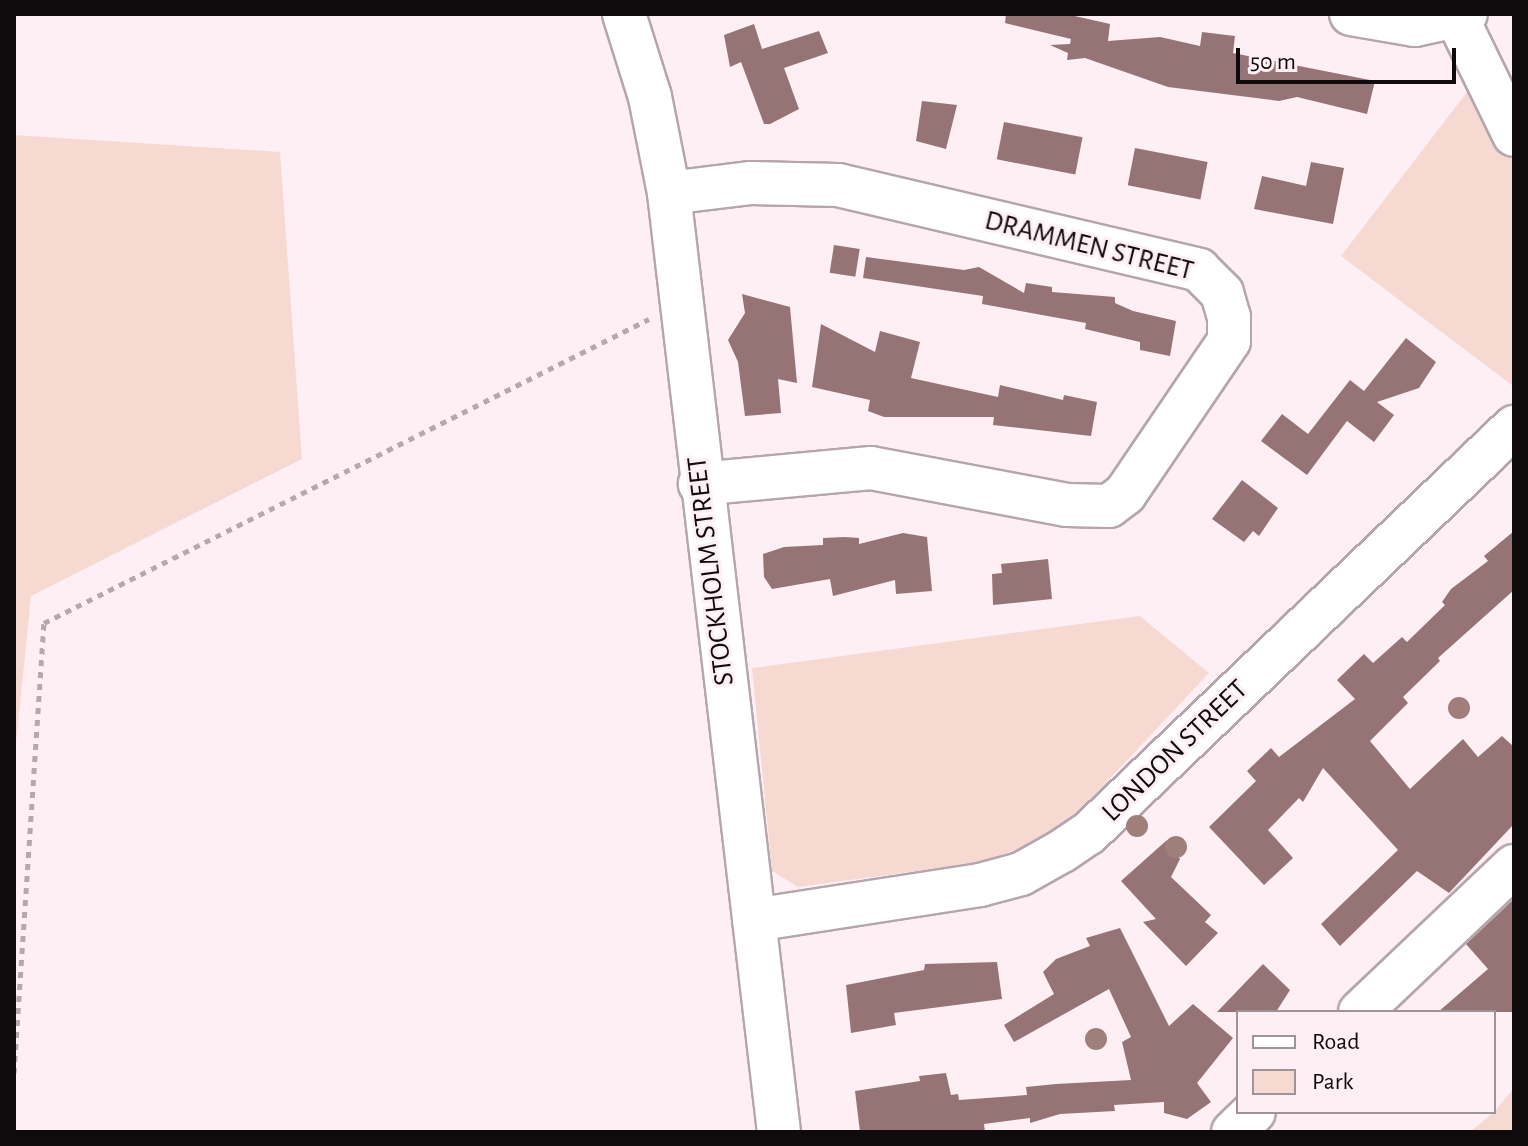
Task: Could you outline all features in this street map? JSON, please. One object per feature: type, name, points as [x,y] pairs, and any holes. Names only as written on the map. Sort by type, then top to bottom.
[{"type":"street","name":"STOCKHOLM STREET","points":[[624,14],[650,97],[669,193],[700,484],[779,1132]]},
{"type":"street","points":[[1351,14],[1415,25],[1462,16],[1514,135]]},
{"type":"street","name":"DRAMMEN STREET","points":[[669,193],[751,183],[838,185],[1199,270],[1222,293],[1229,317],[1229,341],[1125,494],[1109,506],[1067,505],[871,468],[700,484]]},
{"type":"street","name":"LONDON STREET","points":[[754,920],[980,885],[1021,874],[1062,851],[1089,833],[1514,427]]},
{"type":"street","points":[[1362,1010],[1514,866]]},
{"type":"street","points":[[1233,1132],[1252,1114]]},
{"type":"path","points":[[14,1073],[44,623],[680,303]]},
{"type":"green space","points":[[1474,83],[1514,164],[1513,386],[1341,256]]},
{"type":"green space","points":[[14,135],[280,152],[302,459],[31,596],[14,764]]},
{"type":"green space","points":[[1140,616],[1209,673],[1084,806],[1043,841],[976,863],[798,887],[772,871],[752,668]]},
{"type":"green space","points":[[1514,1088],[1514,1132],[1470,1132],[1492,1114],[1496,1114],[1496,1110]]},
{"type":"building","points":[[1006,14],[1066,14],[1110,24],[1108,41],[1160,37],[1200,46],[1202,32],[1235,36],[1233,53],[1375,81],[1367,114],[1297,97],[1279,101],[1168,87],[1085,58],[1067,60],[1068,53],[1050,45],[1070,44],[1071,39],[1005,23]]},
{"type":"building","points":[[754,24],[762,49],[819,31],[828,53],[784,68],[799,109],[770,124],[764,124],[741,62],[730,67],[724,35]]},
{"type":"building","points":[[922,101],[957,105],[946,149],[916,141]]},
{"type":"building","points":[[1004,122],[1083,137],[1075,175],[997,159]]},
{"type":"building","points":[[1135,148],[1208,162],[1200,199],[1128,185]]},
{"type":"building","points":[[1311,162],[1344,168],[1333,224],[1254,209],[1262,176],[1306,186]]},
{"type":"building","points":[[834,245],[860,249],[855,277],[830,273]]},
{"type":"building","points":[[866,257],[964,270],[979,267],[1024,293],[1026,283],[1052,287],[1052,292],[1115,297],[1115,303],[1133,311],[1176,321],[1170,356],[1140,350],[1140,342],[1085,329],[1086,323],[982,304],[983,296],[863,278]]},
{"type":"building","points":[[742,294],[790,307],[797,383],[778,379],[781,413],[745,416],[738,362],[728,340],[745,313]]},
{"type":"building","points":[[821,324],[875,352],[880,331],[920,342],[911,378],[998,397],[1000,385],[1063,400],[1064,395],[1097,402],[1091,436],[993,425],[994,417],[884,417],[868,411],[870,400],[812,387]]},
{"type":"building","points":[[1406,338],[1436,362],[1419,388],[1377,402],[1394,415],[1374,442],[1347,421],[1307,475],[1261,441],[1282,414],[1308,434],[1350,380],[1364,391]]},
{"type":"building","points":[[1242,480],[1278,508],[1259,536],[1253,531],[1244,542],[1212,519]]},
{"type":"building","points":[[1514,531],[1514,590],[1438,658],[1440,661],[1403,697],[1408,703],[1370,741],[1410,789],[1463,739],[1478,757],[1502,736],[1514,747],[1514,824],[1449,893],[1417,871],[1340,946],[1321,924],[1398,850],[1323,768],[1303,802],[1299,798],[1268,830],[1293,858],[1264,885],[1209,827],[1256,781],[1247,771],[1271,748],[1279,757],[1355,699],[1337,680],[1364,654],[1373,663],[1402,637],[1407,642],[1445,605],[1442,602],[1451,589],[1488,561],[1484,556]]},
{"type":"building","points":[[903,533],[927,537],[932,591],[896,594],[895,580],[833,596],[830,579],[772,589],[764,577],[763,554],[784,547],[823,545],[823,538],[845,537],[859,538],[859,544]]},
{"type":"building","points":[[1048,559],[1052,599],[993,605],[992,574],[1002,573],[1001,564]]},
{"type":"building","points":[[1167,840],[1180,859],[1171,877],[1211,915],[1205,922],[1218,933],[1186,966],[1143,922],[1156,919],[1121,881]]},
{"type":"building","points":[[1514,899],[1514,1012],[1440,1010],[1488,969],[1466,944]]},
{"type":"building","points":[[1120,928],[1169,1026],[1193,1004],[1233,1038],[1197,1083],[1211,1102],[1187,1119],[1164,1113],[1164,1102],[1114,1105],[1115,1111],[1060,1114],[1030,1123],[1030,1118],[984,1124],[985,1132],[860,1132],[855,1091],[920,1081],[919,1076],[946,1073],[951,1095],[958,1094],[959,1100],[1027,1095],[1026,1087],[1131,1080],[1122,1042],[1131,1037],[1109,989],[1014,1042],[1004,1025],[1054,994],[1043,972],[1056,959],[1090,946],[1086,938]]},
{"type":"building","points":[[997,962],[1002,999],[894,1013],[896,1025],[851,1033],[846,985],[924,970],[925,964]]},
{"type":"building","points":[[1263,964],[1290,990],[1277,1010],[1217,1012]]}]
